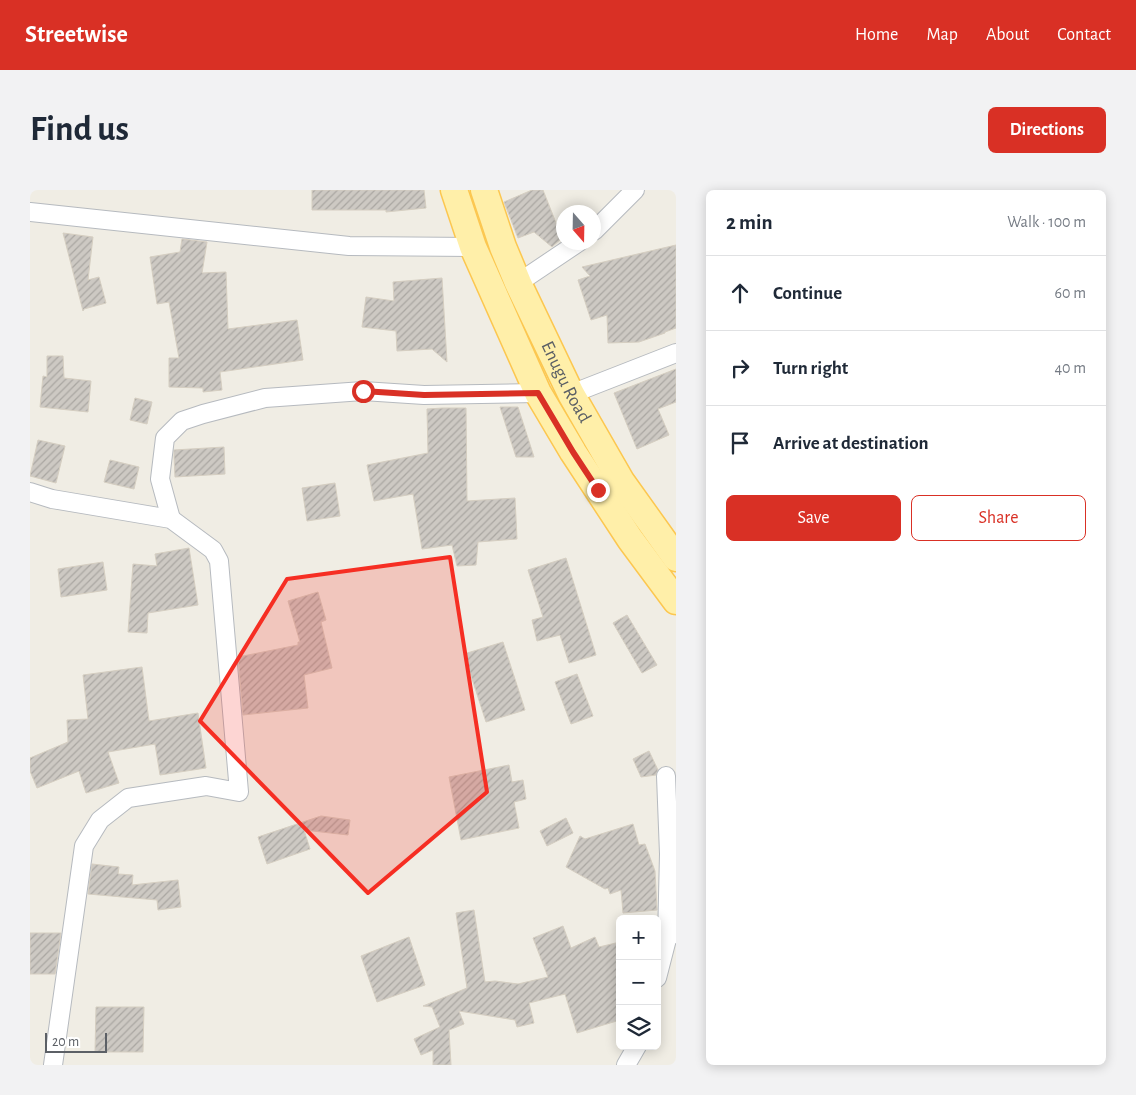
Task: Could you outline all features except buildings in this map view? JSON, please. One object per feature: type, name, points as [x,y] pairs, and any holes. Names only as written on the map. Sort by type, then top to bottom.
[{"type":"main road","points":[[454,190],[474,247],[538,393],[573,452],[630,539],[676,601]]},
{"type":"main road","name":"Enugu Road","points":[[484,190],[503,247],[518,283],[571,394],[621,481],[676,558]]},
{"type":"street","points":[[601,224],[635,190]]},
{"type":"street","points":[[30,212],[349,246],[474,247]]},
{"type":"street","points":[[518,283],[567,250]]},
{"type":"street","points":[[571,394],[676,353]]},
{"type":"street","points":[[171,519],[160,479],[165,438],[182,422],[203,414],[265,398],[363,391],[424,395],[538,393]]},
{"type":"street","points":[[30,492],[52,499],[171,519],[213,550],[219,561],[239,792],[206,786],[128,798],[100,820],[84,846],[53,1065]]},
{"type":"street","points":[[661,966],[672,934],[666,776]]},
{"type":"street","points":[[626,1065],[635,1050]]},
{"type":"highlighted area","points":[[450,557],[487,792],[368,893],[200,721],[287,579]]},
{"type":"route","points":[[363,391],[424,395],[538,393],[598,490]]}]
